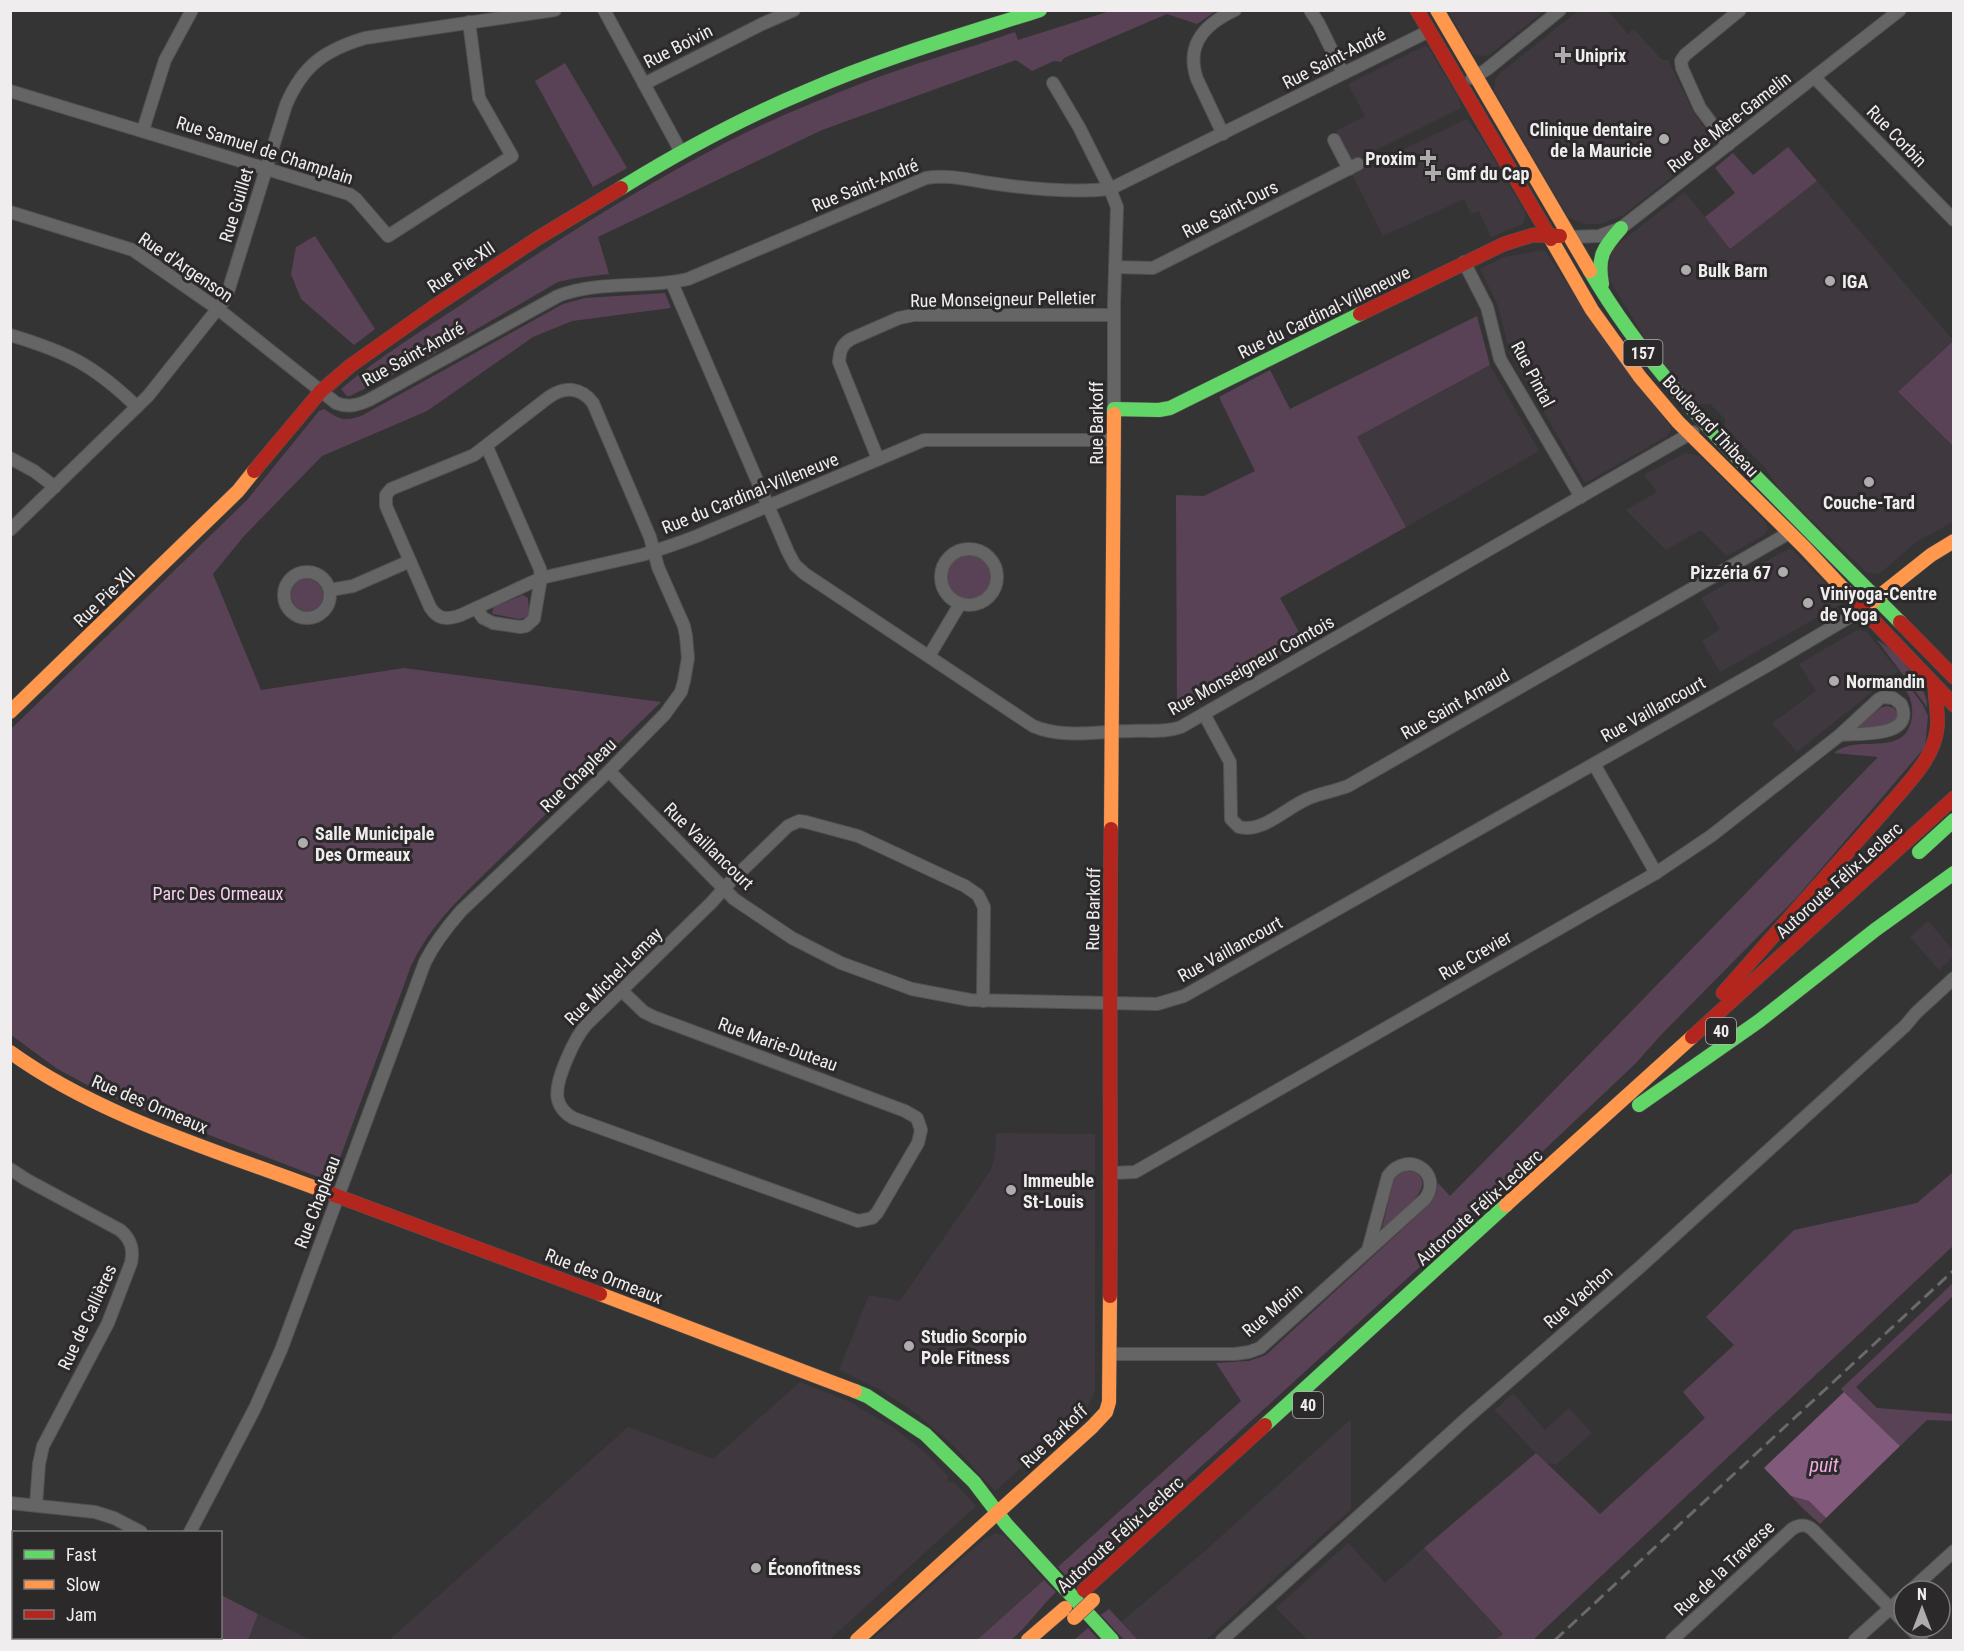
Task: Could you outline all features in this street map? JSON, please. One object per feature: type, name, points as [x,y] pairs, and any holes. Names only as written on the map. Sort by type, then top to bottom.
[{"type":"main road","name":"Boulevard Thibeau","points":[[1417,10],[1592,309],[1640,377],[1690,434],[1863,609],[1953,705]]},
{"type":"main road","name":"Boulevard Thibeau","points":[[1437,10],[1604,296],[1653,365],[1704,424],[1953,677]]},
{"type":"main road","name":"Rue Pie-XII","points":[[10,712],[238,491],[321,391],[350,366],[459,290],[538,238],[681,152],[755,114],[827,82],[886,60],[1031,12]]},
{"type":"main road","points":[[1604,296],[1599,269],[1600,256],[1607,243],[1621,228]]},
{"type":"main road","name":"Rue du Cardinal-Villeneuve","points":[[1114,409],[1159,410],[1176,405],[1504,244],[1533,235],[1570,237]]},
{"type":"main road","name":"Rue Barkoff","points":[[857,1641],[1092,1427],[1104,1414],[1109,1402],[1114,409]]},
{"type":"main road","points":[[1863,609],[1878,599],[1925,558],[1953,541]]},
{"type":"main road","points":[[1665,1062],[1756,954],[1850,851],[1920,769],[1936,733],[1935,686]]},
{"type":"main road","name":"Autoroute Félix-Leclerc","points":[[1028,1641],[1068,1617],[1665,1062],[1951,800]]},
{"type":"main road","name":"Autoroute Félix-Leclerc","points":[[1905,864],[1953,820]]},
{"type":"main road","points":[[1922,849],[1953,825]]},
{"type":"main road","name":"40","points":[[1716,1035],[1635,1108],[1759,1021],[1882,924],[1953,873]]},
{"type":"main road","name":"Rue des Ormeaux","points":[[10,1052],[65,1087],[102,1106],[153,1127],[867,1396],[907,1421],[933,1441],[974,1482],[1112,1641]]},
{"type":"street","points":[[143,130],[165,60],[192,10]]},
{"type":"street","name":"Rue Guillet","points":[[10,530],[137,407],[218,309],[227,295],[291,92],[320,57],[365,38],[555,10]]},
{"type":"street","points":[[604,10],[681,152]]},
{"type":"street","points":[[1223,134],[1197,79],[1193,57],[1204,31],[1217,20],[1236,10]]},
{"type":"street","points":[[1311,10],[1343,74]]},
{"type":"street","points":[[1460,84],[1486,70],[1560,10]]},
{"type":"street","points":[[1728,145],[1700,108],[1681,61],[1685,55],[1740,10]]},
{"type":"street","name":"Rue de Mère-Gamelin","points":[[1570,237],[1599,236],[1621,228],[1900,10]]},
{"type":"street","name":"Rue Boivin","points":[[644,84],[787,12]]},
{"type":"street","name":"Rue Samuel de Champlain","points":[[10,91],[353,196],[388,236],[512,156],[479,98],[469,22]]},
{"type":"street","name":"Rue Saint-André","points":[[321,391],[340,405],[359,404],[566,293],[595,288],[672,283],[688,279],[926,178],[945,176],[1083,192],[1110,189],[1429,31]]},
{"type":"street","name":"Rue Corbin","points":[[1815,78],[1953,220]]},
{"type":"street","name":"Rue Barkoff","points":[[1053,83],[1079,127],[1117,207],[1113,315],[1114,409]]},
{"type":"street","name":"Rue Saint-Ours","points":[[1115,267],[1153,268],[1353,167],[1334,140]]},
{"type":"street","name":"Rue d'Argenson","points":[[10,212],[133,250],[218,309],[321,391]]},
{"type":"street","name":"Rue Pintal","points":[[1464,262],[1487,308],[1500,359],[1581,497]]},
{"type":"street","name":"Rue Monseigneur Comtois","points":[[672,283],[795,565],[805,574],[1033,726],[1044,730],[1066,732],[1174,730],[1704,424]]},
{"type":"street","name":"Rue Monseigneur Pelletier","points":[[878,459],[838,362],[844,344],[851,339],[899,318],[914,315],[1113,315]]},
{"type":"street","points":[[10,334],[49,346],[82,362],[110,382],[137,407]]},
{"type":"street","name":"Rue Chapleau","points":[[191,1531],[264,1390],[281,1350],[425,962],[441,934],[483,890],[609,771],[665,714],[675,702],[684,681],[688,658],[684,626],[658,567],[650,537],[593,402],[586,394],[575,389],[561,390],[549,397],[487,447],[468,458],[391,489],[386,495],[386,506],[430,607],[441,618],[453,618],[541,578]]},
{"type":"street","name":"Rue du Cardinal-Villeneuve","points":[[541,578],[654,551],[697,536],[924,440],[1114,440]]},
{"type":"street","points":[[476,608],[487,621],[526,626],[534,619],[541,578],[540,569],[487,447]]},
{"type":"street","points":[[10,458],[34,471],[55,487]]},
{"type":"street","name":"Rue Saint Arnaud","points":[[1204,714],[1230,762],[1231,819],[1239,827],[1252,828],[1308,798],[1348,786],[1789,533]]},
{"type":"street","points":[[965,549],[981,551],[988,556],[996,568],[998,578],[995,589],[983,602],[960,604],[945,592],[941,575],[943,566],[956,552],[965,549]]},
{"type":"street","points":[[330,590],[352,586],[410,561]]},
{"type":"street","points":[[929,656],[960,604]]},
{"type":"street","name":"Rue Vaillancourt","points":[[609,771],[724,889],[770,925],[841,963],[912,989],[947,997],[983,1001],[1157,1004],[1184,996],[1765,667],[1863,609]]},
{"type":"street","name":"Rue Crevier","points":[[1111,1173],[1135,1172],[1656,873],[1711,836],[1840,735],[1879,699],[1888,696],[1901,704],[1903,718],[1895,729],[1840,735]]},
{"type":"street","points":[[1594,764],[1656,873]]},
{"type":"street","name":"Rue Michel-Lemay","points":[[921,1128],[918,1143],[877,1213],[872,1218],[858,1221],[573,1118],[562,1108],[557,1094],[573,1042],[587,1024],[793,823],[806,822],[858,836],[965,886],[978,895],[982,901],[984,913],[983,1001]]},
{"type":"street","name":"Rue Vachon","points":[[1222,1641],[1468,1418],[1648,1260],[1905,1026],[1953,978]]},
{"type":"street","name":"Rue Marie-Duteau","points":[[622,991],[644,1012],[654,1017],[905,1111],[917,1118],[921,1128]]},
{"type":"street","name":"Rue Morin","points":[[1110,1354],[1235,1354],[1253,1351],[1269,1340],[1420,1204],[1428,1194],[1430,1184],[1429,1178],[1420,1167],[1402,1164],[1396,1167],[1389,1176],[1368,1250]]},
{"type":"street","name":"Rue de Callières","points":[[10,1169],[120,1230],[128,1238],[133,1253],[108,1323],[43,1446],[39,1464],[36,1505]]},
{"type":"street","points":[[10,1503],[95,1512],[114,1518],[137,1531]]},
{"type":"street","name":"Rue de la Traverse","points":[[1672,1641],[1792,1529],[1803,1525],[1813,1530],[1890,1608]]},
{"type":"street","points":[[1923,1579],[1953,1551]]},
{"type":"street","points":[[1855,1641],[1890,1608]]},
{"type":"shaded area","points":[[1448,11],[1544,11],[1489,55],[1483,56],[1473,54]]},
{"type":"shaded area","points":[[1578,11],[1608,11],[1628,34],[1634,29],[1662,60],[1668,60],[1694,113],[1715,143],[1622,216],[1600,224],[1584,224],[1568,217],[1494,90],[1495,80],[1499,74]]},
{"type":"shaded area","points":[[1425,46],[1428,47],[1458,97],[1461,108],[1352,162],[1336,131],[1365,116],[1348,84]]},
{"type":"shaded area","points":[[1467,119],[1482,139],[1526,214],[1523,224],[1491,237],[1479,211],[1471,214],[1464,199],[1383,236],[1352,174]]},
{"type":"shaded area","points":[[1817,181],[1953,340],[1898,393],[1953,446],[1953,522],[1916,542],[1879,574],[1865,571],[1780,490],[1765,468],[1725,427],[1725,419],[1710,404],[1697,404],[1655,355],[1606,274],[1613,248],[1685,192],[1730,248]]},
{"type":"shaded area","points":[[1543,250],[1671,430],[1667,436],[1585,483],[1510,354],[1498,305],[1480,269],[1504,257]]},
{"type":"shaded area","points":[[1490,365],[1539,451],[1406,527],[1357,437]]},
{"type":"shaded area","points":[[1685,453],[1700,456],[1766,523],[1768,530],[1764,535],[1727,556],[1701,530],[1666,550],[1626,510],[1657,492],[1644,475]]},
{"type":"shaded area","points":[[1790,548],[1841,598],[1841,604],[1720,672],[1702,641],[1720,629],[1701,598]]},
{"type":"shaded area","points":[[1857,630],[1867,632],[1898,671],[1797,752],[1772,723],[1816,691],[1799,664]]},
{"type":"shaded area","points":[[1928,921],[1953,950],[1953,957],[1939,970],[1910,937]]},
{"type":"shaded area","points":[[996,1133],[1095,1134],[1095,1391],[1087,1408],[995,1491],[954,1446],[918,1415],[881,1390],[839,1370],[869,1295],[900,1301],[991,1170],[995,1156]]},
{"type":"shaded area","points":[[800,1382],[850,1402],[894,1428],[927,1454],[949,1477],[947,1479],[950,1483],[953,1481],[976,1506],[829,1640],[389,1640],[628,1427],[713,1459]]},
{"type":"shaded area","points":[[1513,1393],[1545,1430],[1569,1408],[1592,1433],[1557,1464],[1546,1464],[1495,1410]]},
{"type":"shaded area","points":[[1351,1419],[1351,1509],[1206,1640],[1138,1640],[1121,1622],[1205,1551]]},
{"type":"shaded area","points":[[996,1533],[1005,1536],[1044,1580],[977,1640],[872,1640],[985,1538]]},
{"type":"shaded area","points":[[1348,1543],[1385,1583],[1424,1548],[1503,1634],[1496,1640],[1308,1640],[1276,1608]]},
{"type":"shaded area","points":[[258,1614],[310,1640],[248,1640]]},
{"type":"green space","points":[[1110,11],[1216,11],[1197,24],[1167,14],[1064,58],[1061,62],[1054,61],[1032,71],[1016,60],[822,130],[598,237],[609,274],[558,282],[432,355],[350,396],[347,396],[341,389],[388,353],[563,237],[626,198],[740,136],[808,105],[899,70],[1015,32],[1018,40]]},
{"type":"green space","points":[[565,63],[627,168],[593,187],[535,81]]},
{"type":"green space","points":[[1788,147],[1817,181],[1730,249],[1705,217],[1735,193],[1715,168],[1733,153],[1753,175]]},
{"type":"green space","points":[[315,236],[375,329],[354,345],[301,299],[291,274],[296,247]]},
{"type":"green space","name":"Parc Des Ormeaux","points":[[665,293],[671,308],[572,321],[533,337],[427,411],[322,456],[244,536],[213,574],[261,690],[404,668],[661,702],[468,890],[429,935],[411,966],[331,1182],[100,1092],[56,1068],[11,1035],[11,729],[247,500],[319,411],[324,409],[345,419],[361,416],[563,304],[585,298]]},
{"type":"green space","points":[[1477,316],[1490,365],[1357,437],[1406,527],[1280,598],[1304,641],[1177,716],[1176,495],[1204,496],[1255,471],[1219,397],[1270,370],[1290,409]]},
{"type":"green space","points":[[1953,341],[1953,446],[1898,392]]},
{"type":"green space","points":[[969,555],[985,561],[991,577],[985,593],[969,599],[953,593],[947,577],[953,561]]},
{"type":"green space","points":[[307,579],[318,584],[323,595],[318,606],[307,611],[296,606],[291,595],[296,584]]},
{"type":"green space","points":[[523,595],[528,598],[529,612],[526,617],[519,619],[493,614],[494,607]]},
{"type":"green space","points":[[1877,640],[1892,651],[1909,669],[1923,690],[1927,707]]},
{"type":"green space","points":[[1901,675],[1923,705],[1928,716],[1925,747],[1797,897],[1636,1063],[1446,1243],[1106,1553],[1070,1580],[1058,1567],[1241,1401],[1216,1363],[1249,1361],[1266,1355],[1431,1203],[1438,1183],[1450,1196],[1878,757],[1834,753],[1850,746],[1886,743],[1902,737],[1911,722],[1911,703],[1903,689],[1896,686],[1887,687]]},
{"type":"green space","points":[[1882,707],[1894,708],[1898,714],[1895,725],[1859,729],[1860,724]]},
{"type":"green space","points":[[1404,1171],[1414,1172],[1421,1178],[1420,1191],[1409,1205],[1382,1228],[1394,1180]]},
{"type":"green space","points":[[1953,1172],[1953,1246],[1533,1640],[1496,1640],[1503,1634],[1424,1548],[1536,1453],[1600,1514],[1705,1418],[1683,1392],[1734,1345],[1706,1317],[1794,1230],[1917,1203]]},
{"type":"green space","points":[[1953,1283],[1953,1296],[1856,1387],[1877,1408],[1953,1414],[1953,1421],[1927,1420],[1900,1446],[1841,1389]]},
{"type":"green space","points":[[1791,1496],[1809,1501],[1826,1518],[1820,1524]]},
{"type":"green space","points":[[1044,1580],[1056,1592],[1017,1635],[1011,1640],[977,1640]]},
{"type":"green space","points":[[222,1596],[258,1614],[248,1640],[145,1640],[222,1639]]},
{"type":"green space","points":[[1109,1609],[1138,1640],[1124,1640],[1101,1615]]},
{"type":"green space","points":[[1088,1628],[1099,1640],[1074,1640]]},
{"type":"water","name":"puit","points":[[1844,1392],[1900,1446],[1826,1518],[1809,1501],[1791,1496],[1764,1468]]},
{"type":"railway","points":[[1555,1640],[1954,1270]]},
{"type":"traffic: fast","points":[[621,188],[666,161],[759,112],[835,79],[893,57],[1040,10]]},
{"type":"traffic: fast","points":[[1602,284],[1600,267],[1603,253],[1621,228]]},
{"type":"traffic: fast","points":[[1590,271],[1631,333],[1676,391],[1752,473],[1900,622]]},
{"type":"traffic: fast","points":[[1114,414],[1114,409],[1159,410],[1170,408],[1360,314]]},
{"type":"traffic: fast","points":[[1919,852],[1954,820]]},
{"type":"traffic: fast","points":[[1639,1105],[1759,1021],[1875,930],[1954,873]]},
{"type":"traffic: fast","points":[[1265,1425],[1506,1205]]},
{"type":"traffic: fast","points":[[855,1391],[867,1396],[925,1434],[974,1482],[1006,1524],[1112,1640]]},
{"type":"traffic: slow","points":[[1437,10],[1590,271]]},
{"type":"traffic: slow","points":[[1551,239],[1592,310],[1640,377],[1678,422],[1850,596]]},
{"type":"traffic: slow","points":[[1111,829],[1114,414]]},
{"type":"traffic: slow","points":[[10,712],[238,491],[254,471]]},
{"type":"traffic: slow","points":[[1868,605],[1931,555],[1954,541]]},
{"type":"traffic: slow","points":[[1506,1205],[1692,1037]]},
{"type":"traffic: slow","points":[[10,1052],[82,1096],[121,1114],[321,1190]]},
{"type":"traffic: slow","points":[[600,1294],[855,1391]]},
{"type":"traffic: slow","points":[[857,1640],[1106,1412],[1109,1402],[1110,1296]]},
{"type":"traffic: slow","points":[[1074,1618],[1093,1600]]},
{"type":"traffic: slow","points":[[1028,1640],[1065,1608]]},
{"type":"traffic: jam","points":[[1417,10],[1551,239]]},
{"type":"traffic: jam","points":[[254,471],[321,391],[350,366],[538,238],[621,188]]},
{"type":"traffic: jam","points":[[1360,314],[1504,244],[1533,235],[1560,236]]},
{"type":"traffic: jam","points":[[1850,596],[1954,705]]},
{"type":"traffic: jam","points":[[1900,622],[1954,677]]},
{"type":"traffic: jam","points":[[1723,993],[1923,764],[1932,747],[1937,729],[1935,686]]},
{"type":"traffic: jam","points":[[1692,1037],[1954,798]]},
{"type":"traffic: jam","points":[[1110,1296],[1111,829]]},
{"type":"traffic: jam","points":[[321,1190],[600,1294]]},
{"type":"traffic: jam","points":[[1084,1590],[1265,1425]]},
{"type":"place","name":"Uniprix","points":[[1563,55]]},
{"type":"place","name":"Clinique dentaire de la Mauricie","points":[[1664,139]]},
{"type":"place","name":"Proxim","points":[[1428,158]]},
{"type":"place","name":"Gmf du Cap","points":[[1433,173]]},
{"type":"place","name":"Bulk Barn","points":[[1686,270]]},
{"type":"place","name":"IGA","points":[[1830,281]]},
{"type":"place","name":"Couche-Tard","points":[[1869,482]]},
{"type":"place","name":"Pizzéria 67","points":[[1783,572]]},
{"type":"place","name":"Viniyoga-Centre de Yoga","points":[[1808,603]]},
{"type":"place","name":"Normandin","points":[[1834,681]]},
{"type":"place","name":"Salle Municipale Des Ormeaux","points":[[303,843]]},
{"type":"place","name":"Immeuble St-Louis","points":[[1011,1190]]},
{"type":"place","name":"Studio Scorpio Pole Fitness","points":[[909,1346]]},
{"type":"place","name":"Éconofitness","points":[[756,1568]]}]
